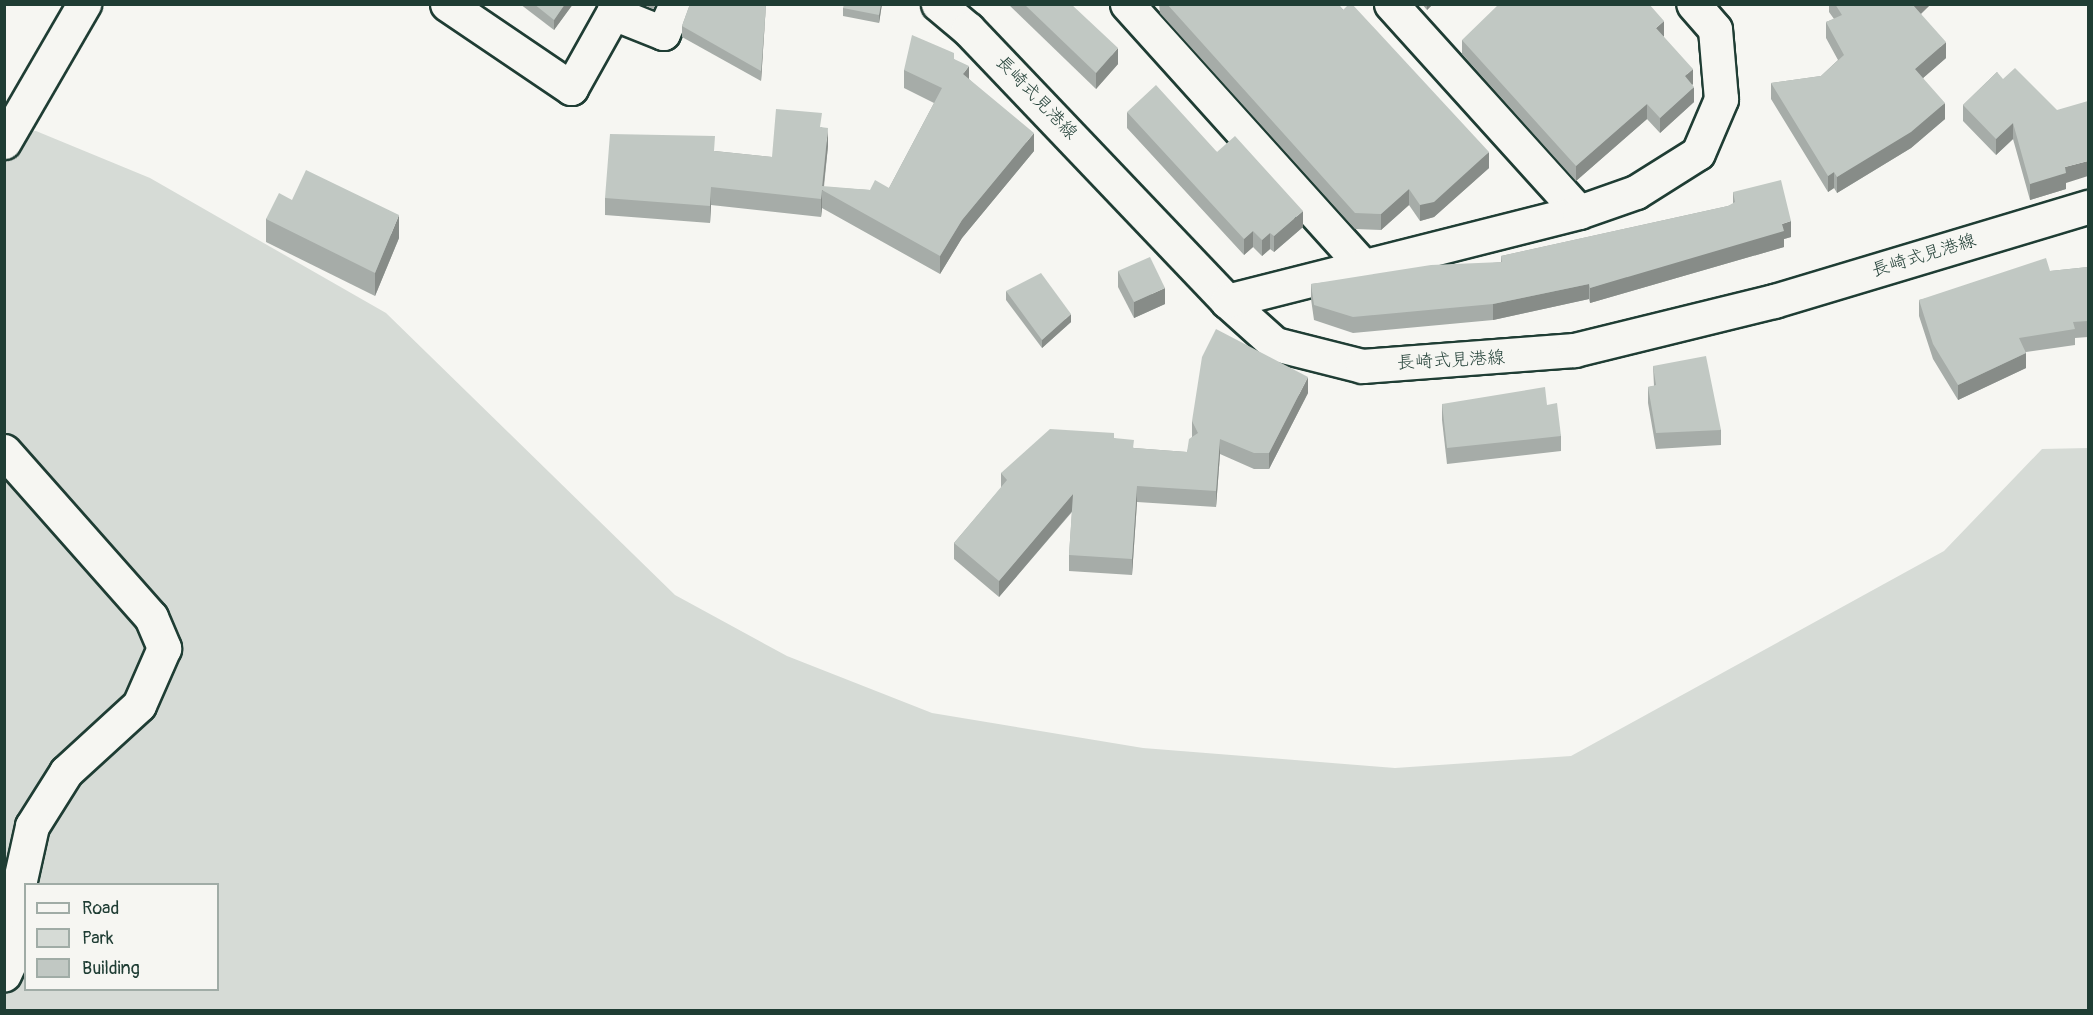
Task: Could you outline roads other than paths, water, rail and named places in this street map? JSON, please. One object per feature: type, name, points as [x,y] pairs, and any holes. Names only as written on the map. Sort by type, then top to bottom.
[{"type":"street","points":[[4,142],[84,4]]},
{"type":"street","points":[[447,4],[571,88],[613,13],[663,33],[676,4]]},
{"type":"street","name":"長崎式見港線","points":[[938,4],[1054,115],[1227,301],[1275,344],[1362,366],[1484,361],[1574,350],[1774,301],[2088,207]]},
{"type":"street","points":[[1127,4],[1364,267]]},
{"type":"street","points":[[1391,4],[1580,212]]},
{"type":"street","points":[[1227,301],[1580,212],[1636,192],[1698,153],[1721,99],[1715,29],[1693,4]]},
{"type":"street","points":[[4,451],[151,617],[164,648],[139,705],[66,772],[32,826],[20,880],[20,940],[4,974]]}]
